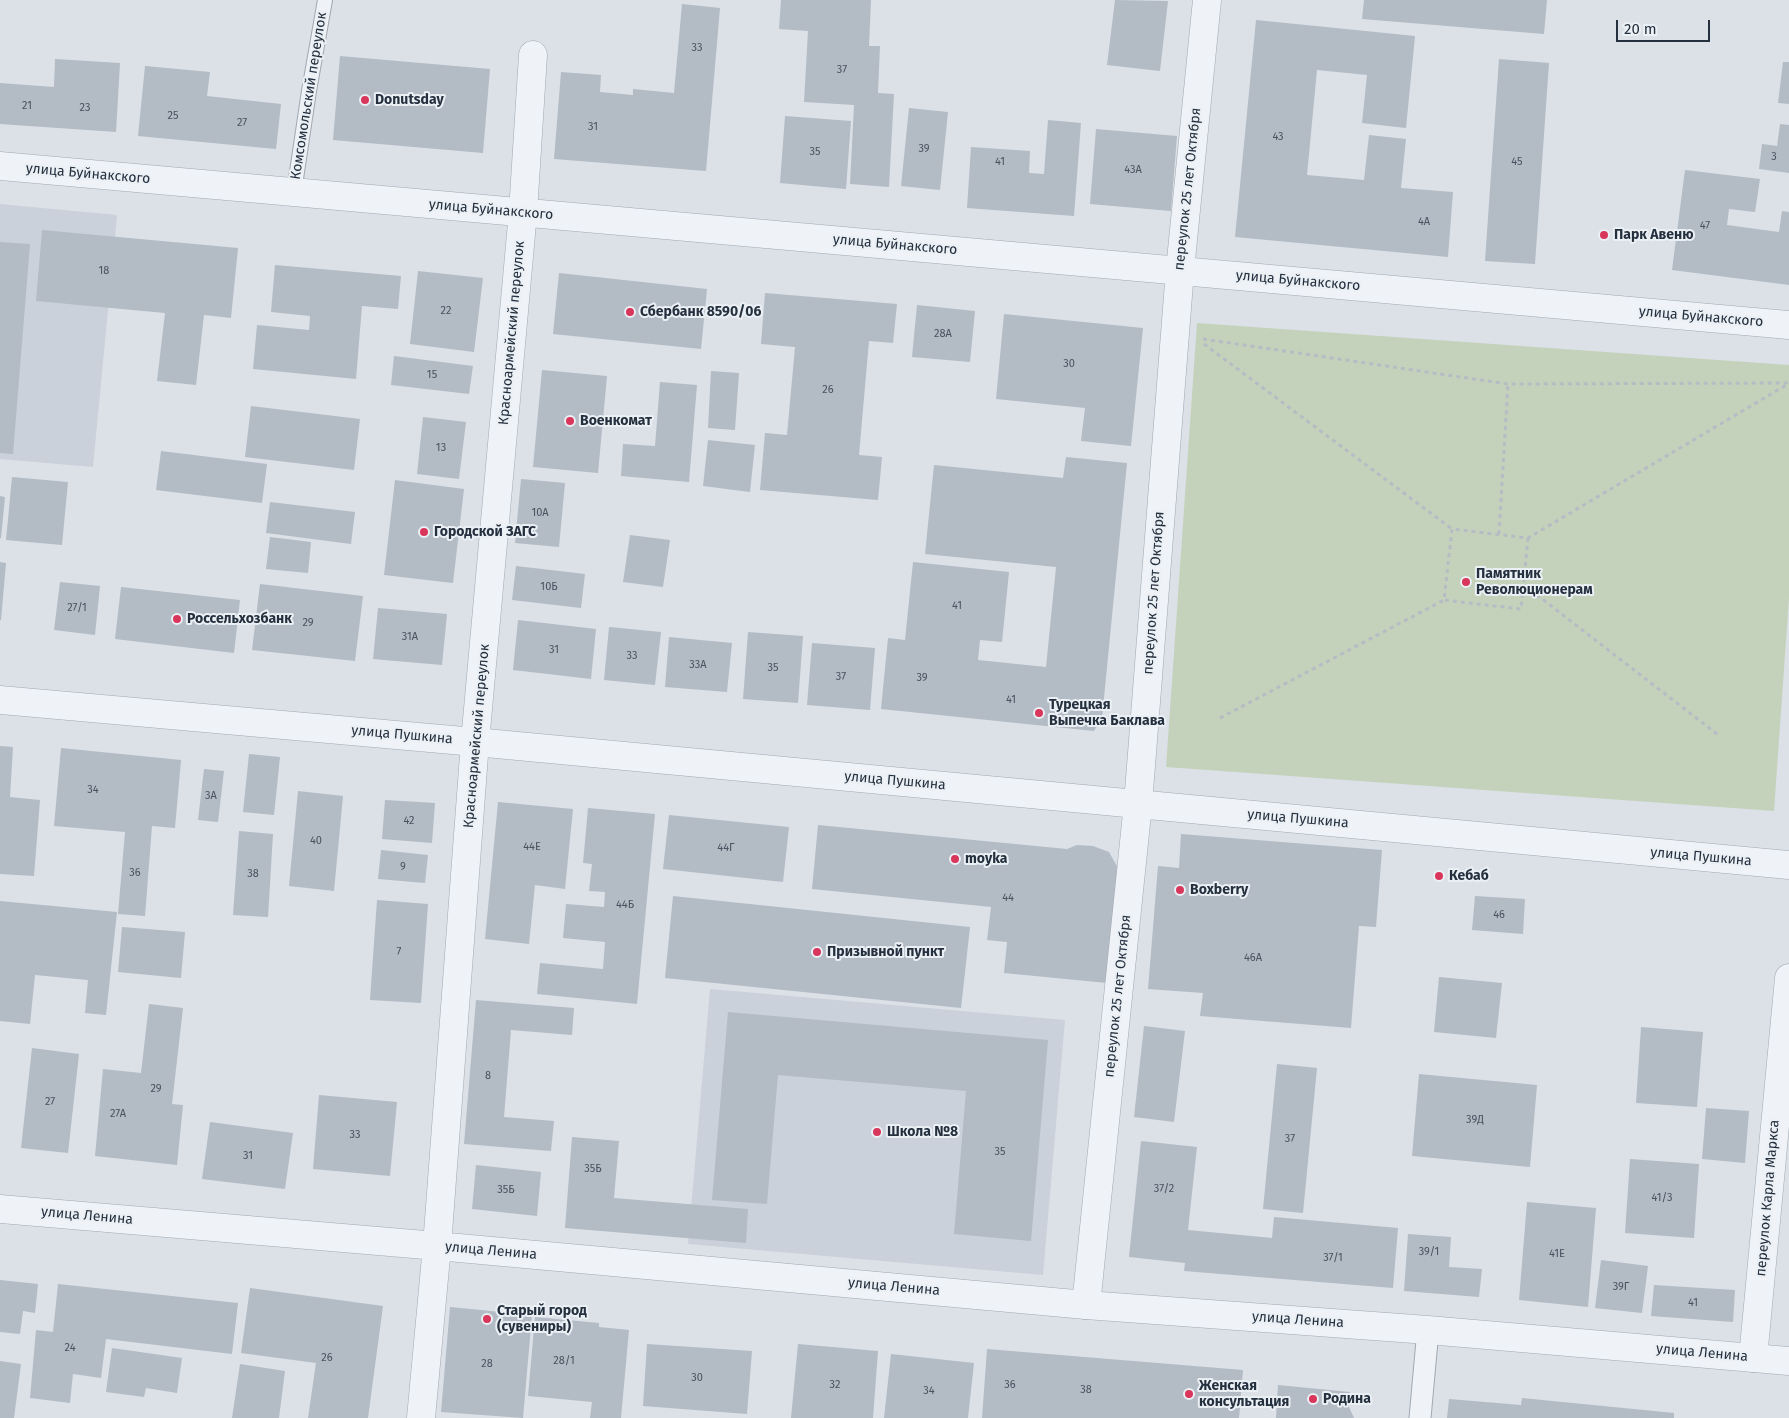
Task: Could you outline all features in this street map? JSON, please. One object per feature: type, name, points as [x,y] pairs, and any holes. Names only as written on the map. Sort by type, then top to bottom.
[{"type":"street","name":"переулок 25 лет Октября","points":[[1086,1305],[1138,804],[1180,270],[1207,0]]},
{"type":"street","name":"Красноармейский переулок","points":[[421,1418],[437,1246],[476,742],[522,212],[533,55]]},
{"type":"street","name":"улица Буйнакского","points":[[0,166],[1789,324]]},
{"type":"street","name":"улица Пушкина","points":[[0,700],[476,742],[1789,865]]},
{"type":"street","name":"переулок Карла Маркса","points":[[1753,1358],[1789,978]]},
{"type":"street","name":"улица Ленина","points":[[0,1209],[437,1246],[1086,1305],[1428,1330],[1789,1361]]},
{"type":"street","points":[[1420,1418],[1428,1330]]},
{"type":"lane","name":"Комсомольский переулок","points":[[294,192],[325,0]]},
{"type":"path","points":[[1196,338],[1508,384],[1789,384],[1528,538],[1452,529],[1196,338]]},
{"type":"path","points":[[1500,534],[1508,384]]},
{"type":"path","points":[[1444,600],[1452,529]]},
{"type":"path","points":[[1220,718],[1444,600],[1520,609],[1528,538]]},
{"type":"path","points":[[1523,584],[1717,734]]},
{"type":"shaded area","points":[[0,204],[117,215],[93,467],[0,459]]},
{"type":"shaded area","name":"Школа №8","points":[[710,989],[1065,1020],[1043,1275],[688,1244]]},
{"type":"green space","points":[[1197,323],[1789,365],[1789,598],[1774,811],[1166,767]]},
{"type":"building","points":[[781,0],[871,0],[869,46],[880,46],[878,93],[894,94],[889,187],[850,184],[854,105],[804,102],[808,31],[779,29]]},
{"type":"building","points":[[1115,0],[1168,1],[1160,71],[1107,65]]},
{"type":"building","points":[[1364,0],[1547,0],[1544,34],[1362,19]]},
{"type":"building","points":[[682,4],[720,8],[706,171],[554,159],[561,72],[601,75],[600,92],[633,95],[633,89],[674,93]]},
{"type":"building","points":[[1256,20],[1415,36],[1406,128],[1362,123],[1367,75],[1317,70],[1307,175],[1364,180],[1369,135],[1406,139],[1401,188],[1453,192],[1448,257],[1235,237]]},
{"type":"building","points":[[340,56],[490,69],[483,153],[333,140]]},
{"type":"building","points":[[55,59],[120,63],[116,132],[0,124],[0,83],[54,87]]},
{"type":"building","points":[[1499,59],[1549,63],[1535,264],[1485,261]]},
{"type":"building","points":[[1783,62],[1789,62],[1789,104],[1778,103]]},
{"type":"building","points":[[145,66],[210,72],[207,96],[281,104],[276,149],[138,136]]},
{"type":"building","points":[[909,108],[948,112],[940,190],[901,186]]},
{"type":"building","points":[[785,116],[851,121],[846,189],[780,183]]},
{"type":"building","points":[[1048,120],[1081,123],[1074,216],[967,208],[971,147],[1030,151],[1029,173],[1044,174]]},
{"type":"building","points":[[1780,124],[1789,125],[1789,173],[1759,169],[1762,144],[1777,146]]},
{"type":"building","points":[[1096,129],[1177,136],[1171,211],[1090,204]]},
{"type":"building","points":[[1685,170],[1760,179],[1755,212],[1729,209],[1727,225],[1779,232],[1782,211],[1789,212],[1789,285],[1672,270]]},
{"type":"building","points":[[42,230],[238,248],[231,318],[204,315],[196,385],[157,381],[165,313],[36,301]]},
{"type":"building","points":[[0,242],[30,244],[13,454],[0,453]]},
{"type":"building","points":[[275,265],[401,276],[398,309],[362,306],[356,379],[253,369],[257,325],[309,330],[310,316],[271,312]]},
{"type":"building","points":[[418,271],[483,278],[474,352],[410,344]]},
{"type":"building","name":"Сбербанк 8590/06","points":[[559,273],[707,289],[701,349],[553,334]]},
{"type":"building","points":[[765,293],[897,304],[893,343],[869,341],[859,455],[882,457],[878,500],[760,490],[765,433],[787,435],[795,347],[761,344]]},
{"type":"building","points":[[917,305],[975,311],[970,362],[912,357]]},
{"type":"building","points":[[1004,314],[1143,328],[1131,446],[1081,441],[1085,408],[996,399]]},
{"type":"building","points":[[394,356],[473,366],[469,394],[391,385]]},
{"type":"building","name":"Военкомат","points":[[542,370],[607,376],[598,473],[533,467]]},
{"type":"building","points":[[711,371],[739,373],[735,430],[708,428]]},
{"type":"building","points":[[660,382],[697,385],[689,482],[621,476],[623,444],[655,446]]},
{"type":"building","points":[[251,406],[360,419],[354,470],[245,457]]},
{"type":"building","points":[[423,417],[466,422],[459,479],[417,474]]},
{"type":"building","points":[[708,440],[755,445],[750,492],[703,486]]},
{"type":"building","points":[[161,451],[267,464],[262,503],[156,490]]},
{"type":"building","points":[[1066,457],[1127,463],[1102,718],[1094,731],[881,709],[888,638],[905,640],[913,562],[1009,572],[1002,642],[980,640],[978,660],[1046,667],[1056,567],[925,554],[934,465],[1063,478]]},
{"type":"building","points":[[12,477],[68,482],[62,545],[6,540]]},
{"type":"building","points":[[521,479],[565,483],[559,547],[515,543]]},
{"type":"building","name":"Городской ЗАГС","points":[[395,480],[464,489],[453,583],[384,575]]},
{"type":"building","points":[[0,496],[5,497],[1,538],[0,538]]},
{"type":"building","points":[[270,502],[355,512],[351,544],[266,533]]},
{"type":"building","points":[[630,535],[670,540],[663,587],[623,582]]},
{"type":"building","points":[[270,537],[311,542],[308,573],[266,569]]},
{"type":"building","points":[[0,562],[6,563],[1,620],[0,620]]},
{"type":"building","points":[[516,566],[585,574],[581,608],[512,600]]},
{"type":"building","points":[[60,582],[100,586],[95,635],[54,630]]},
{"type":"building","points":[[260,584],[363,596],[355,661],[252,650]]},
{"type":"building","name":"Россельхозбанк","points":[[121,587],[240,600],[234,653],[115,639]]},
{"type":"building","points":[[378,608],[447,614],[442,665],[373,659]]},
{"type":"building","points":[[518,620],[596,629],[591,679],[513,670]]},
{"type":"building","points":[[609,627],[661,632],[655,685],[604,680]]},
{"type":"building","points":[[748,632],[803,636],[798,703],[743,699]]},
{"type":"building","points":[[669,637],[732,643],[727,692],[665,687]]},
{"type":"building","points":[[812,643],[875,648],[870,710],[807,705]]},
{"type":"building","points":[[0,746],[13,747],[10,797],[40,800],[34,876],[0,874]]},
{"type":"building","points":[[61,748],[181,760],[175,828],[152,826],[145,916],[118,914],[125,832],[54,826]]},
{"type":"building","points":[[249,754],[280,757],[274,815],[243,812]]},
{"type":"building","points":[[204,769],[224,771],[218,822],[198,820]]},
{"type":"building","points":[[298,791],[343,796],[334,891],[289,886]]},
{"type":"building","points":[[385,800],[435,803],[432,843],[382,839]]},
{"type":"building","points":[[498,802],[573,809],[565,889],[535,885],[529,944],[485,939]]},
{"type":"building","points":[[588,808],[655,814],[637,1004],[537,994],[540,963],[603,969],[605,942],[563,938],[566,904],[604,907],[605,892],[589,891],[592,864],[583,863]]},
{"type":"building","points":[[669,815],[789,827],[783,882],[663,869]]},
{"type":"building","points":[[818,825],[1067,849],[1077,845],[1093,846],[1109,852],[1118,868],[1107,983],[1004,973],[1007,942],[987,940],[991,907],[812,889]]},
{"type":"building","points":[[239,831],[273,834],[268,917],[233,915]]},
{"type":"building","points":[[1181,834],[1382,850],[1376,927],[1359,926],[1351,1028],[1200,1016],[1203,993],[1148,989],[1158,866],[1179,868]]},
{"type":"building","points":[[381,850],[428,855],[425,883],[378,879]]},
{"type":"building","name":"Призывной пункт","points":[[673,896],[970,927],[961,1008],[665,978]]},
{"type":"building","points":[[1475,896],[1525,899],[1523,934],[1472,930]]},
{"type":"building","points":[[377,900],[428,904],[421,1003],[370,1000]]},
{"type":"building","points":[[0,901],[117,912],[106,1015],[85,1013],[88,980],[35,975],[30,1024],[0,1021]]},
{"type":"building","points":[[122,927],[185,932],[181,978],[118,972]]},
{"type":"building","points":[[1439,977],[1502,983],[1496,1038],[1434,1032]]},
{"type":"building","points":[[476,1000],[574,1008],[572,1035],[511,1030],[504,1117],[554,1121],[551,1151],[464,1144]]},
{"type":"building","points":[[149,1004],[183,1008],[172,1104],[183,1105],[177,1165],[95,1156],[103,1069],[141,1073]]},
{"type":"building","points":[[728,1012],[1048,1040],[1031,1241],[954,1234],[966,1091],[778,1075],[767,1204],[712,1200]]},
{"type":"building","points":[[1144,1026],[1185,1031],[1174,1122],[1134,1117]]},
{"type":"building","points":[[1641,1027],[1703,1032],[1697,1107],[1636,1103]]},
{"type":"building","points":[[32,1048],[79,1054],[68,1153],[21,1148]]},
{"type":"building","points":[[1277,1064],[1317,1068],[1303,1213],[1263,1209]]},
{"type":"building","points":[[1419,1074],[1537,1085],[1530,1167],[1412,1156]]},
{"type":"building","points":[[319,1095],[397,1102],[390,1176],[313,1169]]},
{"type":"building","points":[[1706,1108],[1749,1111],[1745,1163],[1702,1159]]},
{"type":"building","points":[[210,1122],[293,1133],[285,1189],[202,1179]]},
{"type":"building","points":[[572,1137],[619,1141],[614,1198],[748,1209],[746,1243],[565,1228]]},
{"type":"building","points":[[1141,1141],[1197,1147],[1188,1230],[1272,1238],[1274,1217],[1398,1228],[1393,1288],[1184,1271],[1185,1263],[1129,1257]]},
{"type":"building","points":[[1630,1159],[1699,1164],[1694,1238],[1625,1233]]},
{"type":"building","points":[[476,1165],[541,1172],[537,1216],[472,1209]]},
{"type":"building","points":[[1527,1202],[1596,1208],[1588,1307],[1519,1300]]},
{"type":"building","points":[[1408,1234],[1451,1237],[1449,1267],[1482,1269],[1479,1297],[1404,1291]]},
{"type":"building","points":[[1601,1260],[1648,1266],[1642,1313],[1595,1308]]},
{"type":"building","points":[[0,1280],[38,1284],[35,1313],[23,1311],[20,1334],[0,1332]]},
{"type":"building","points":[[58,1284],[238,1303],[232,1354],[106,1339],[101,1378],[73,1374],[70,1403],[30,1398],[36,1330],[53,1332]]},
{"type":"building","points":[[1654,1285],[1735,1290],[1733,1322],[1651,1316]]},
{"type":"building","points":[[250,1288],[383,1306],[368,1418],[308,1418],[316,1363],[241,1353]]},
{"type":"building","points":[[450,1307],[532,1315],[523,1418],[441,1412]]},
{"type":"building","points":[[535,1317],[599,1323],[599,1327],[629,1330],[621,1418],[590,1418],[592,1402],[528,1396]]},
{"type":"building","points":[[647,1344],[752,1351],[747,1414],[643,1406]]},
{"type":"building","points":[[798,1344],[878,1351],[873,1418],[791,1418]]},
{"type":"building","points":[[112,1348],[182,1358],[177,1393],[146,1388],[144,1397],[106,1392]]},
{"type":"building","points":[[987,1349],[1243,1370],[1239,1418],[982,1418]]},
{"type":"building","points":[[891,1354],[974,1363],[968,1418],[884,1418]]},
{"type":"building","points":[[0,1361],[21,1364],[14,1418],[0,1418]]},
{"type":"building","points":[[240,1364],[285,1371],[279,1418],[232,1418]]},
{"type":"building","name":"Родина","points":[[1278,1385],[1350,1392],[1349,1407],[1354,1418],[1276,1418]]},
{"type":"building","points":[[1522,1398],[1674,1413],[1674,1418],[1447,1418],[1449,1399],[1521,1405]]},
{"type":"place","name":"Donutsday","points":[[365,100]]},
{"type":"place","name":"Парк Авеню","points":[[1604,235]]},
{"type":"place","name":"Сбербанк 8590/06","points":[[630,312]]},
{"type":"place","name":"Военкомат","points":[[570,421]]},
{"type":"place","name":"Городской ЗАГС","points":[[424,532]]},
{"type":"place","name":"Памятник Революционерам","points":[[1466,582]]},
{"type":"place","name":"Россельхозбанк","points":[[177,619]]},
{"type":"place","name":"Турецкая Выпечка Баклава","points":[[1039,713]]},
{"type":"place","name":"moyka","points":[[955,859]]},
{"type":"place","name":"Кебаб","points":[[1439,876]]},
{"type":"place","name":"Boxberry","points":[[1180,890]]},
{"type":"place","name":"Призывной пункт","points":[[817,952]]},
{"type":"place","name":"Школа №8","points":[[877,1132]]},
{"type":"place","name":"Старый город (сувениры)","points":[[487,1319]]},
{"type":"place","name":"Женская консультация","points":[[1189,1394]]},
{"type":"place","name":"Родина","points":[[1313,1399]]}]
